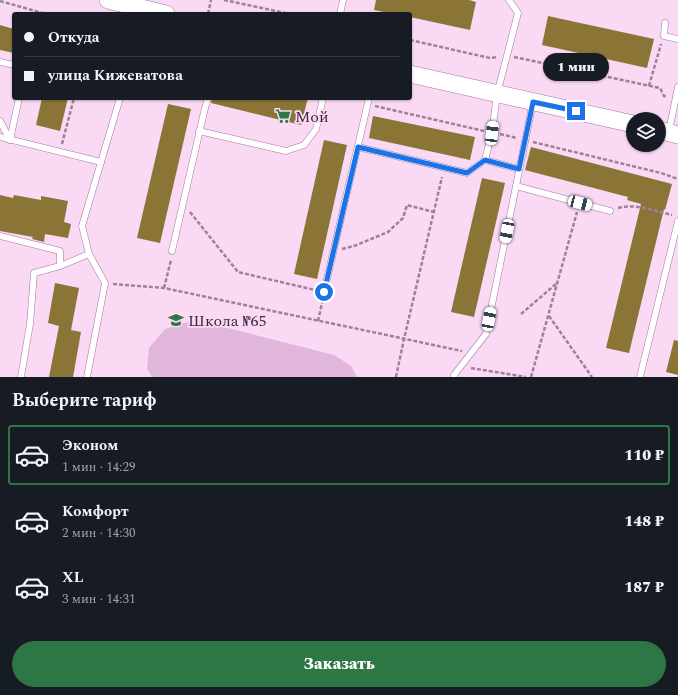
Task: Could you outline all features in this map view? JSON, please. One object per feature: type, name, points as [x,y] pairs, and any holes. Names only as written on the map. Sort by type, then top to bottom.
[{"type":"main road","points":[[108,0],[158,12]]},
{"type":"main road","points":[[412,74],[626,122]]},
{"type":"lane","points":[[340,12],[343,0]]},
{"type":"lane","points":[[358,147],[467,173],[485,160],[492,133],[497,94],[518,13],[509,0]]},
{"type":"lane","points":[[665,23],[664,36],[678,39]]},
{"type":"lane","points":[[0,62],[12,65]]},
{"type":"lane","points":[[668,132],[678,87]]},
{"type":"lane","points":[[10,140],[19,100]]},
{"type":"lane","points":[[87,377],[105,283],[89,254],[82,226],[119,100]]},
{"type":"lane","points":[[172,251],[207,100]]},
{"type":"lane","points":[[200,131],[286,152],[304,144],[316,129],[323,100]]},
{"type":"lane","points":[[324,292],[369,100]]},
{"type":"lane","points":[[454,377],[486,334],[533,102]]},
{"type":"lane","points":[[0,121],[10,140]]},
{"type":"lane","points":[[0,137],[101,162]]},
{"type":"lane","points":[[485,160],[519,169]]},
{"type":"lane","points":[[516,186],[610,211]]},
{"type":"lane","points":[[640,377],[678,221]]},
{"type":"lane","points":[[0,236],[60,252],[60,266]]},
{"type":"lane","points":[[20,377],[30,324],[34,273],[60,266],[89,254]]},
{"type":"path","points":[[208,12],[211,0]]},
{"type":"path","points":[[224,0],[281,12]]},
{"type":"path","points":[[0,1],[39,12]]},
{"type":"path","points":[[649,86],[664,36]]},
{"type":"path","points":[[412,40],[490,58],[506,56],[660,88],[664,96]]},
{"type":"path","points":[[61,151],[74,100]]},
{"type":"path","points":[[396,377],[444,168]]},
{"type":"path","points":[[183,203],[238,272],[324,292],[318,321]]},
{"type":"path","points":[[531,377],[580,203]]},
{"type":"path","points":[[334,251],[354,246],[388,232],[403,218],[408,205],[434,212]]},
{"type":"path","points":[[626,206],[638,207],[678,217]]},
{"type":"path","points":[[164,288],[172,251]]},
{"type":"path","points":[[521,314],[558,282]]},
{"type":"path","points":[[105,283],[164,288],[471,353]]},
{"type":"path","points":[[548,315],[592,377]]},
{"type":"path","points":[[461,366],[526,377]]},
{"type":"shaded area","points":[[200,321],[334,355],[351,366],[357,377],[152,377],[147,369],[149,348],[165,329],[183,323]]},
{"type":"building","points":[[376,0],[469,0],[476,2],[470,30],[412,17],[412,12],[384,12],[374,10]]},
{"type":"building","points":[[548,16],[654,39],[647,68],[542,45]]},
{"type":"building","points":[[0,25],[12,28],[12,53],[0,50]]},
{"type":"building","points":[[42,100],[68,100],[60,131],[36,125]]},
{"type":"building","name":"Мой","points":[[212,100],[307,100],[301,125],[211,103]]},
{"type":"building","points":[[168,104],[191,109],[160,243],[137,238]]},
{"type":"building","points":[[373,116],[475,137],[470,160],[369,138]]},
{"type":"building","points":[[324,140],[347,145],[317,279],[294,274]]},
{"type":"building","points":[[531,147],[672,184],[665,210],[664,209],[629,353],[606,348],[641,204],[627,200],[628,197],[525,170]]},
{"type":"building","points":[[482,178],[505,183],[474,317],[451,312]]},
{"type":"building","points":[[0,195],[13,198],[14,195],[41,200],[41,196],[68,201],[64,222],[71,224],[68,238],[45,234],[44,242],[32,239],[33,237],[0,231]]},
{"type":"building","points":[[55,283],[79,288],[71,330],[81,332],[73,377],[49,377],[59,326],[48,323]]},
{"type":"building","points":[[674,340],[678,341],[678,375],[666,372]]},
{"type":"place","name":"Мой","points":[[283,116]]},
{"type":"place","name":"Школа №65","points":[[176,320]]},
{"type":"route","points":[[324,292],[358,147],[467,173],[485,160],[519,169],[533,102],[576,111]]}]
